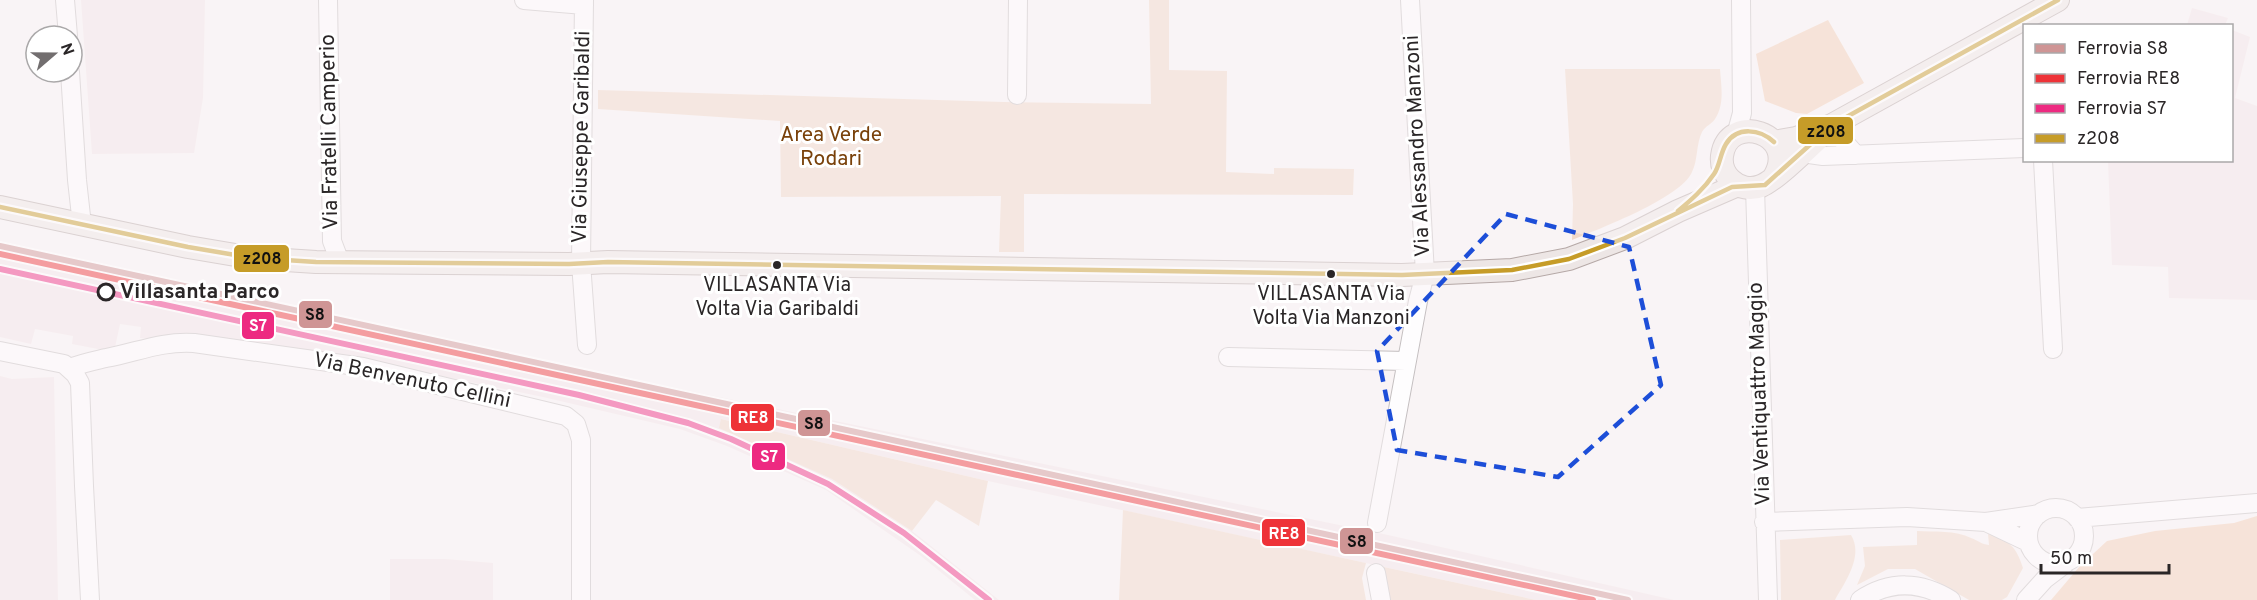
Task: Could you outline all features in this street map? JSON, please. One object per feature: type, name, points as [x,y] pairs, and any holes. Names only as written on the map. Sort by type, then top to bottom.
[{"type":"main road","points":[[1774,142],[1796,138],[1835,123],[2058,0]]},
{"type":"main road","points":[[0,207],[224,254],[284,260],[581,263],[609,261],[1214,273],[1425,274],[1495,271],[1551,264],[1586,253],[1625,238],[1678,211],[1756,183],[1802,153],[1835,123]]},
{"type":"main road","points":[[1678,211],[1706,185],[1722,161],[1726,145],[1736,135],[1744,131],[1767,135],[1774,142],[1779,159],[1778,168],[1756,183],[1728,176],[1722,161]]},
{"type":"street","points":[[65,0],[67,24]]},
{"type":"street","name":"Via Fratelli Camperio","points":[[328,0],[332,241],[340,262]]},
{"type":"street","points":[[524,0],[584,2]]},
{"type":"street","points":[[1017,95],[1018,0]]},
{"type":"street","name":"Via Alessandro Manzoni","points":[[1377,523],[1425,274],[1410,0]]},
{"type":"street","points":[[1736,135],[1742,113],[1740,0]]},
{"type":"street","name":"Via Giuseppe Garibaldi","points":[[584,2],[581,263],[587,345]]},
{"type":"street","points":[[71,84],[82,225]]},
{"type":"street","points":[[1835,123],[1841,138],[1856,155]]},
{"type":"street","points":[[1802,153],[1823,156],[2023,148]]},
{"type":"street","points":[[2043,162],[2053,349]]},
{"type":"street","name":"Via Ventiquattro Maggio","points":[[1756,183],[1768,600]]},
{"type":"street","name":"Via Benvenuto Cellini","points":[[70,368],[86,361],[159,344],[195,343],[363,367],[566,416],[576,424],[581,440],[581,600]]},
{"type":"street","points":[[0,351],[64,364],[75,374],[81,385],[90,600]]},
{"type":"street","points":[[1228,357],[1407,361]]},
{"type":"street","points":[[2077,518],[2257,503]]},
{"type":"street","points":[[1764,522],[1907,518],[1986,522],[2039,514],[2056,508],[2066,510],[2077,518],[2083,529],[2083,542],[2077,556],[2030,595]]},
{"type":"street","points":[[2030,595],[2035,577],[2029,526],[2039,514]]},
{"type":"street","points":[[1986,522],[2030,546],[2035,556],[2047,563],[2057,565],[2069,561]]},
{"type":"street","points":[[1376,573],[1381,600]]},
{"type":"street","points":[[1860,600],[1878,590],[1908,585],[1936,591],[1951,600]]},
{"type":"highlighted area","points":[[1506,214],[1629,247],[1661,385],[1558,477],[1397,450],[1377,351]]},
{"type":"shaded area","points":[[81,0],[205,0],[203,98],[194,153],[92,154]]},
{"type":"shaded area","points":[[2192,8],[2228,18],[2225,24],[2187,24]]},
{"type":"shaded area","points":[[1828,20],[1864,83],[1807,114],[1796,113],[1765,101],[1756,54]]},
{"type":"shaded area","points":[[2233,30],[2250,37],[2235,98],[2257,106],[2257,300],[2169,298],[2168,267],[2112,265],[2108,162],[2233,162]]},
{"type":"shaded area","points":[[0,241],[598,372],[1388,535],[1674,600],[1536,600],[988,481],[721,419],[778,453],[832,479],[912,531],[999,600],[975,600],[921,556],[826,490],[727,446],[680,429],[543,397],[364,360],[140,338],[141,327],[120,324],[114,352],[72,344],[73,336],[35,329],[31,344],[0,337]]},
{"type":"shaded area","points":[[0,376],[12,379],[54,377],[58,600],[0,600]]},
{"type":"shaded area","points":[[2257,516],[2257,600],[2051,600],[2080,566],[2107,541],[2155,531],[2234,523]]},
{"type":"shaded area","points":[[390,559],[445,559],[493,563],[493,600],[390,600]]},
{"type":"green space","name":"Area Verde Rodari","points":[[1149,0],[1169,0],[1169,70],[1227,71],[1226,172],[1274,174],[1274,168],[1354,169],[1353,195],[1024,194],[1024,252],[999,252],[1001,196],[781,197],[780,121],[598,109],[598,90],[1151,104]]},
{"type":"green space","points":[[1565,69],[1720,69],[1721,88],[1718,113],[1714,121],[1702,132],[1694,167],[1685,182],[1638,212],[1572,240],[1573,204]]},
{"type":"green space","points":[[721,419],[988,481],[979,526],[936,500],[912,531],[832,479],[719,428]]},
{"type":"green space","points":[[1123,510],[1366,563],[1362,578],[1366,600],[1119,600]]},
{"type":"green space","points":[[1917,531],[1965,535],[1989,545],[1988,534],[2011,545],[2018,554],[2023,568],[2007,597],[2002,600],[1969,600],[1915,569],[1888,569],[1857,585],[1865,566],[1863,547],[1917,545]]},
{"type":"green space","points":[[1851,535],[1855,551],[1852,569],[1835,600],[1781,600],[1780,540]]},
{"type":"green space","points":[[1384,567],[1536,600],[1389,600]]},
{"type":"rail line","name":"S8","points":[[0,246],[1628,600]]},
{"type":"rail line","name":"RE8","points":[[0,254],[1593,600]]},
{"type":"rail line","name":"S7","points":[[0,269],[579,395],[688,423],[731,439],[828,484],[904,533],[989,600]]},
{"type":"transit line","name":"z208","points":[[0,207],[188,247],[253,258],[316,262],[569,264],[608,262],[1402,275],[1512,270],[1569,259],[1625,238],[1732,187],[1765,185],[1832,125],[2058,0]]},
{"type":"transit line","name":"z208","points":[[1678,211],[1710,179],[1716,171],[1726,144],[1736,134],[1756,132],[1774,142]]},
{"type":"place","name":"VILLASANTA Via Volta Via Garibaldi","points":[[777,265]]},
{"type":"place","name":"VILLASANTA Via Volta Via Manzoni","points":[[1331,274]]},
{"type":"place","name":"Villasanta Parco","points":[[106,292]]}]
